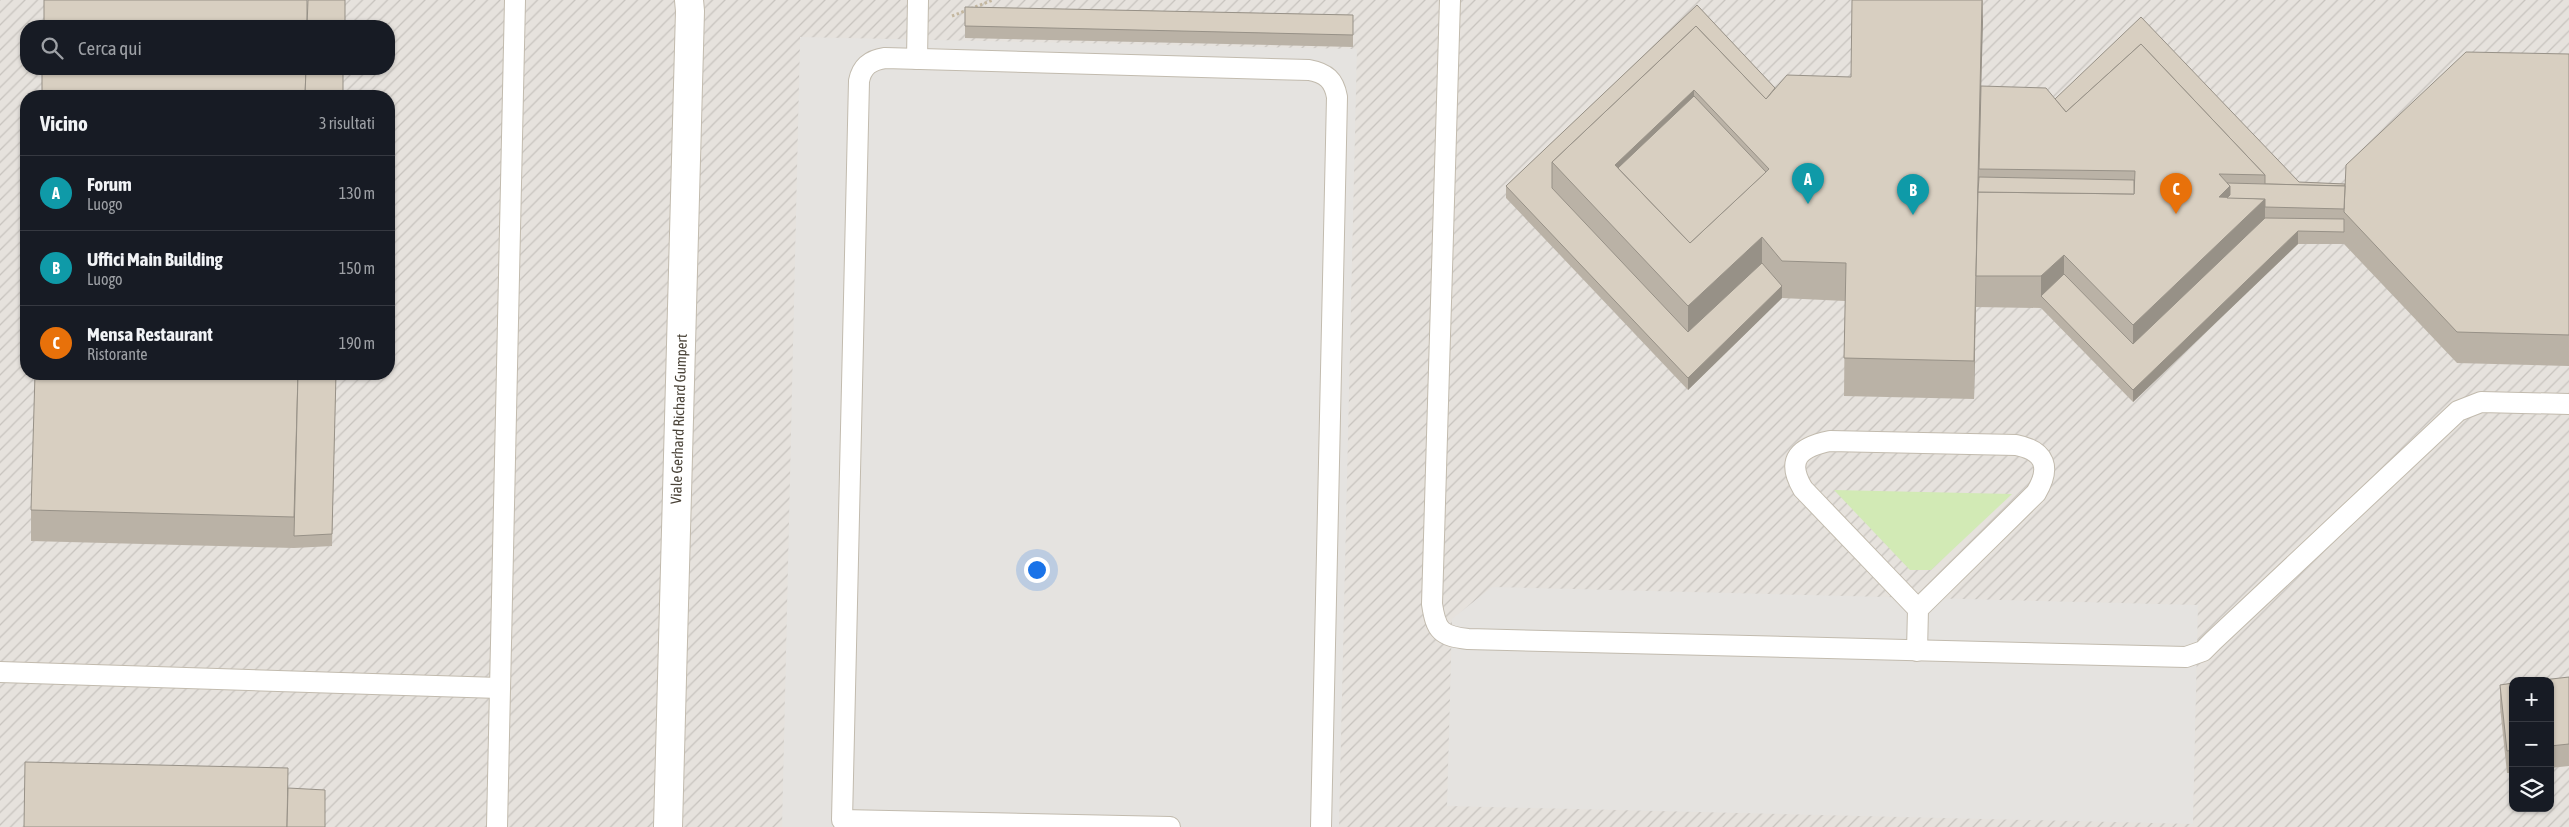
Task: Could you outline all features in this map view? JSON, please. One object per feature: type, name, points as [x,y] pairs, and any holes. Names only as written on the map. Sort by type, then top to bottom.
[{"type":"street","name":"Viale Gerhard Richard Gumpert","points":[[668,827],[692,3]]},
{"type":"lane","points":[[496,827],[515,0]]},
{"type":"lane","points":[[917,59],[918,0]]},
{"type":"lane","points":[[1450,0],[1432,604],[1434,621],[1438,629],[1454,638],[2186,657],[2197,653],[2213,641],[2458,411],[2481,402],[2569,404]]},
{"type":"lane","points":[[1170,827],[842,824],[859,81],[861,72],[875,60],[917,59],[1309,70],[1330,78],[1336,86],[1337,117],[1320,827]]},
{"type":"lane","points":[[1917,651],[1918,609],[2036,493],[2043,480],[2044,466],[2040,454],[2029,448],[2016,446],[1830,442],[1811,445],[1800,452],[1794,465],[1796,478],[1803,489],[1918,609]]},
{"type":"lane","points":[[0,672],[499,688]]},
{"type":"shaded area","points":[[0,0],[2569,0],[2569,827],[0,827]]},
{"type":"shaded area","points":[[800,37],[1357,49],[1339,827],[782,827]]},
{"type":"shaded area","points":[[1492,587],[2198,605],[2193,824],[1447,806],[1452,619]]},
{"type":"green space","points":[[1834,490],[2012,494],[1931,570],[1910,570]]},
{"type":"building","points":[[44,0],[307,0],[307,20],[44,20]]},
{"type":"building","points":[[308,0],[345,0],[345,20],[307,20]]},
{"type":"building","points":[[1852,0],[1982,0],[1974,361],[1844,358],[1846,263],[1782,261],[1762,237],[1688,306],[1552,162],[1696,26],[1766,99],[1787,75],[1851,77]],"holes":[[[1694,90],[1769,169],[1690,243],[1615,165]]]},
{"type":"building","points":[[1697,5],[1775,88],[1766,99],[1696,26],[1552,162],[1552,188],[1688,332],[1762,263],[1782,286],[1688,378],[1506,186]]},
{"type":"building","points":[[965,7],[1353,15],[1353,35],[965,26]]},
{"type":"building","points":[[2141,17],[2299,182],[2345,184],[2345,186],[2265,184],[2265,175],[2141,44],[2066,112],[2055,99]]},
{"type":"building","points":[[2141,44],[2265,175],[2219,174],[2230,186],[2219,197],[2265,199],[2133,325],[2064,255],[2041,276],[1976,276],[1978,192],[2134,194],[2135,171],[1979,169],[1981,86],[2046,88],[2066,112]]},
{"type":"building","points":[[2466,52],[2569,54],[2569,335],[2457,332],[2344,212],[2346,165]]},
{"type":"building","points":[[42,75],[306,75],[305,90],[42,90]]},
{"type":"building","points":[[306,75],[343,75],[343,90],[305,90]]},
{"type":"building","points":[[1694,96],[1766,172],[1690,243],[1618,168]]},
{"type":"building","points":[[1979,177],[2134,180],[2134,194],[1978,192]]},
{"type":"building","points":[[2227,183],[2345,186],[2344,209],[2265,207],[2265,199],[2227,198],[2230,195],[2230,186]]},
{"type":"building","points":[[2265,218],[2344,219],[2344,232],[2298,231],[2133,390],[2041,296],[2064,274],[2133,344]]},
{"type":"building","points":[[35,380],[298,380],[294,517],[31,510]]},
{"type":"building","points":[[298,380],[336,380],[332,534],[294,536]]},
{"type":"building","points":[[2569,677],[2569,744],[2554,746],[2554,679]]},
{"type":"building","points":[[2509,684],[2509,751],[2507,751],[2500,685]]},
{"type":"building","points":[[25,762],[288,768],[287,827],[24,827]]},
{"type":"building","points":[[288,788],[325,790],[325,827],[287,827]]},
{"type":"place","name":"Forum","points":[[1808,204]]},
{"type":"place","name":"Mensa Restaurant","points":[[2176,214]]},
{"type":"place","name":"Uffici Main Building","points":[[1913,215]]}]
